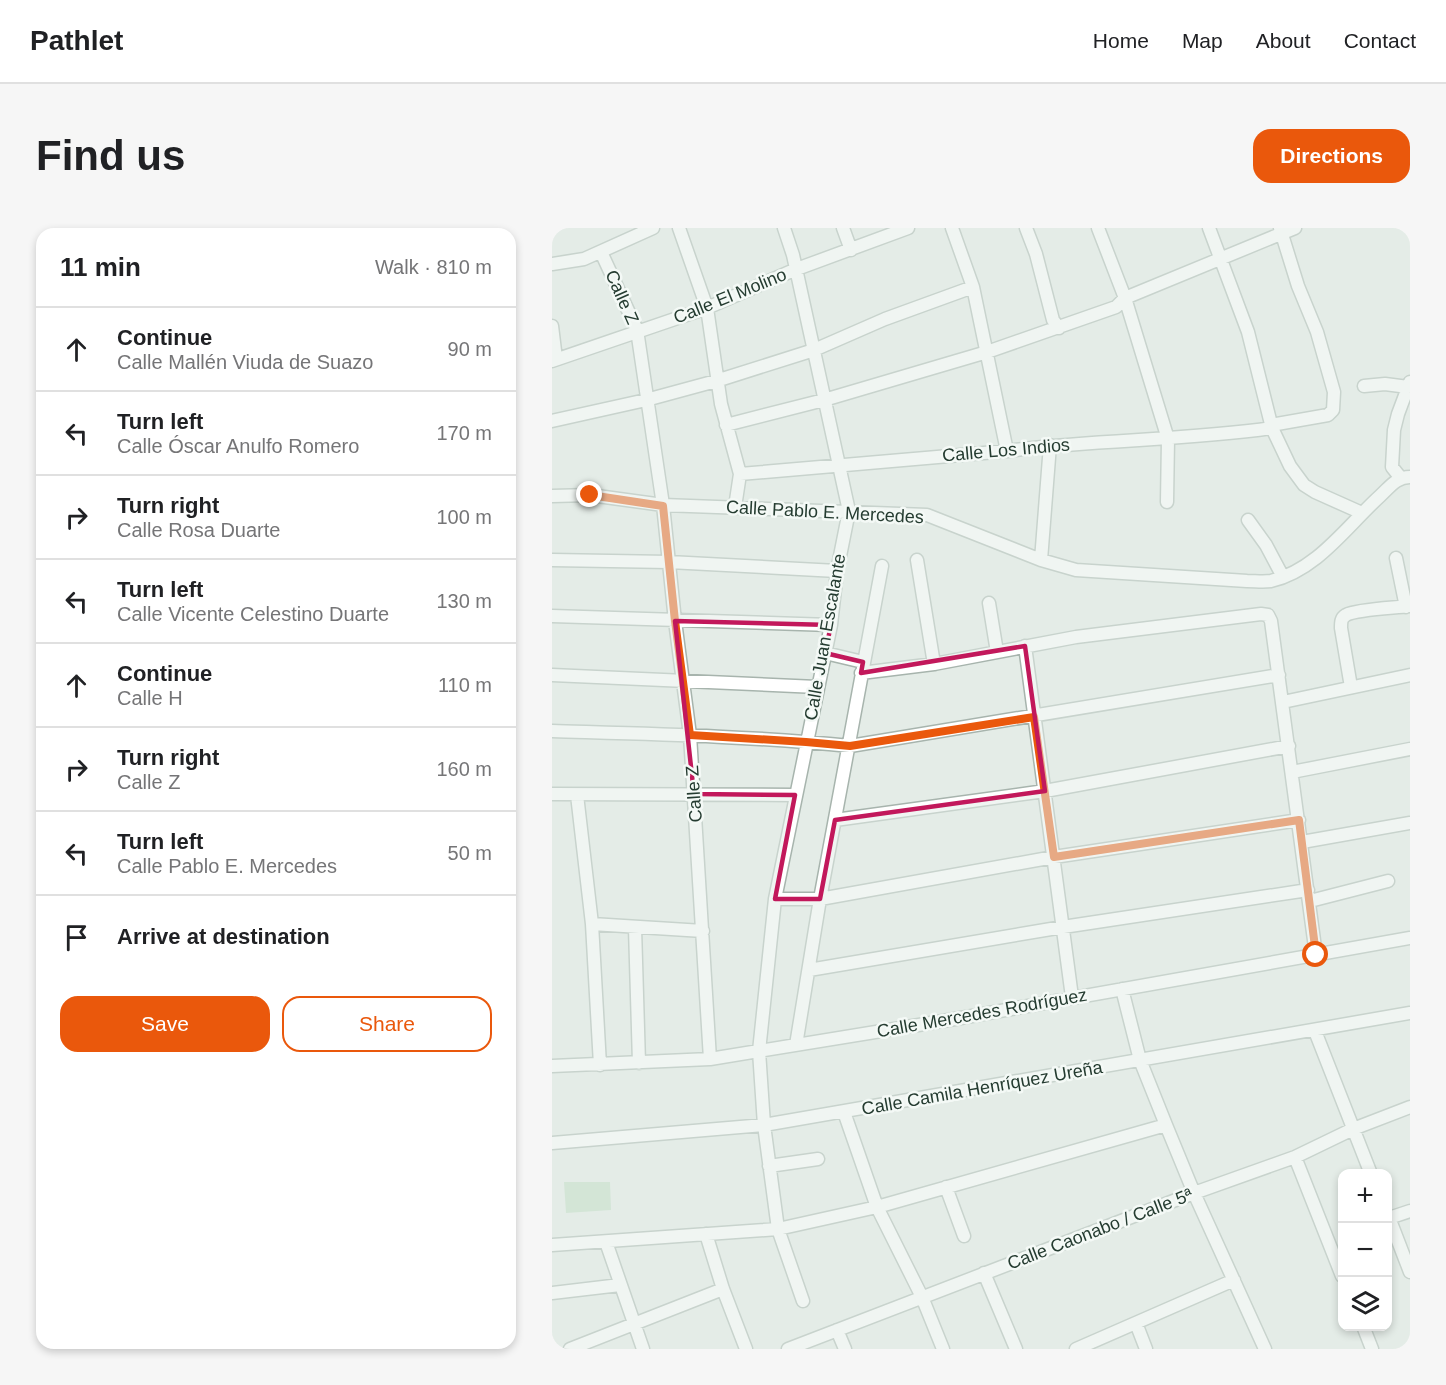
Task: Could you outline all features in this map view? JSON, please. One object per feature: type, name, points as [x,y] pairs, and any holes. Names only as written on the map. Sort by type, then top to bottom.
[{"type":"street","points":[[552,264],[584,259],[653,228]]},
{"type":"street","points":[[679,228],[707,308],[716,381],[740,474],[735,507]]},
{"type":"street","name":"Calle Juan Escalante","points":[[784,228],[814,350],[849,511],[837,571],[831,625],[775,899],[759,1051],[764,1125],[778,1229],[803,1301]]},
{"type":"street","points":[[843,228],[851,250]]},
{"type":"street","name":"Calle El Molino","points":[[554,360],[707,308],[795,270],[908,228]]},
{"type":"street","points":[[952,228],[973,287],[1008,451]]},
{"type":"street","points":[[1026,228],[1036,254],[1053,320],[1059,328]]},
{"type":"street","points":[[1098,228],[1125,298],[1168,439],[1167,502]]},
{"type":"street","points":[[1209,228],[1248,332],[1272,426],[1290,466],[1304,484],[1315,492],[1362,513]]},
{"type":"street","points":[[726,425],[824,400],[987,352],[1059,328],[1116,307],[1125,298],[1221,260],[1281,231],[1294,228]]},
{"type":"street","name":"Calle Los Indios","points":[[740,474],[1008,451],[1050,445],[1168,439],[1272,426],[1328,415],[1334,410],[1334,392],[1317,332],[1298,286],[1281,231]]},
{"type":"street","name":"Calle Z","points":[[602,252],[637,330],[663,506],[690,735],[710,1059]]},
{"type":"street","points":[[552,421],[646,400],[814,350],[885,319],[973,287]]},
{"type":"street","points":[[552,326],[554,360]]},
{"type":"street","points":[[1364,386],[1409,384],[1398,414],[1392,467],[1405,477]]},
{"type":"street","points":[[1041,560],[1050,445]]},
{"type":"street","name":"Calle Pablo E. Mercedes","points":[[552,496],[590,495],[663,506],[927,515],[1041,560],[1077,570],[1247,582],[1269,581],[1283,577],[1319,557],[1362,513],[1405,477]]},
{"type":"street","points":[[1248,520],[1266,545],[1283,577]]},
{"type":"street","points":[[1351,687],[1341,628],[1342,619],[1345,615],[1355,612],[1408,606],[1396,558]]},
{"type":"street","points":[[552,560],[669,562],[837,571]]},
{"type":"street","points":[[917,560],[934,664]]},
{"type":"street","points":[[796,1045],[820,898],[882,566]]},
{"type":"street","points":[[989,603],[997,652]]},
{"type":"street","points":[[825,653],[862,667],[934,664],[1076,637],[1268,615],[1271,621],[1283,702],[1316,955]]},
{"type":"street","points":[[552,616],[831,625]]},
{"type":"street","points":[[1025,646],[1072,997]]},
{"type":"street","points":[[552,675],[817,687]]},
{"type":"street","points":[[552,731],[690,735],[850,746],[1279,675]]},
{"type":"street","points":[[1283,702],[1410,675]]},
{"type":"street","points":[[835,820],[1045,791],[1289,746]]},
{"type":"street","points":[[1292,772],[1410,749]]},
{"type":"street","points":[[552,794],[795,795]]},
{"type":"street","points":[[577,795],[592,924],[600,1065]]},
{"type":"street","points":[[775,899],[820,898],[1054,857],[1299,820]]},
{"type":"street","points":[[1302,842],[1410,823]]},
{"type":"street","points":[[809,970],[1064,927],[1309,895],[1388,881]]},
{"type":"street","points":[[592,924],[703,931]]},
{"type":"street","points":[[635,928],[639,1063]]},
{"type":"street","name":"Calle Mercedes Rodríguez","points":[[552,1066],[710,1059],[955,1019],[1410,938]]},
{"type":"street","points":[[1122,989],[1140,1060],[1194,1193],[1266,1349]]},
{"type":"street","name":"Calle Camila Henríquez Ureña","points":[[552,1143],[764,1125],[1410,1013]]},
{"type":"street","points":[[1315,1031],[1369,1169]]},
{"type":"street","name":"Calle Caonabo / Calle 5ª","points":[[788,1349],[1194,1193],[1295,1157],[1353,1129],[1410,1107]]},
{"type":"street","points":[[844,1112],[877,1207],[922,1297],[943,1349]]},
{"type":"street","points":[[552,1245],[778,1229],[877,1207],[1166,1125]]},
{"type":"street","points":[[1295,1157],[1338,1266]]},
{"type":"street","points":[[769,1166],[818,1159]]},
{"type":"street","points":[[946,1187],[964,1236]]},
{"type":"street","points":[[1392,1215],[1410,1211]]},
{"type":"street","points":[[1391,1223],[1410,1272]]},
{"type":"street","points":[[706,1234],[723,1289],[746,1349]]},
{"type":"street","points":[[606,1242],[643,1349]]},
{"type":"street","points":[[984,1273],[1016,1349]]},
{"type":"street","points":[[1076,1349],[1234,1280]]},
{"type":"street","points":[[552,1293],[620,1285]]},
{"type":"street","points":[[570,1349],[723,1289]]},
{"type":"street","points":[[1136,1323],[1146,1349]]},
{"type":"street","points":[[837,1330],[845,1349]]},
{"type":"street","points":[[1364,1331],[1371,1349]]},
{"type":"highlighted area","points":[[675,621],[831,625],[825,653],[863,662],[861,673],[1025,646],[1045,791],[835,820],[820,899],[775,899],[795,795],[694,794]]},
{"type":"green space","points":[[564,1182],[610,1182],[611,1210],[566,1213]]},
{"type":"route","points":[[590,495],[663,506],[690,735],[850,746],[1034,717],[1054,857],[1299,820],[1316,955]]}]
